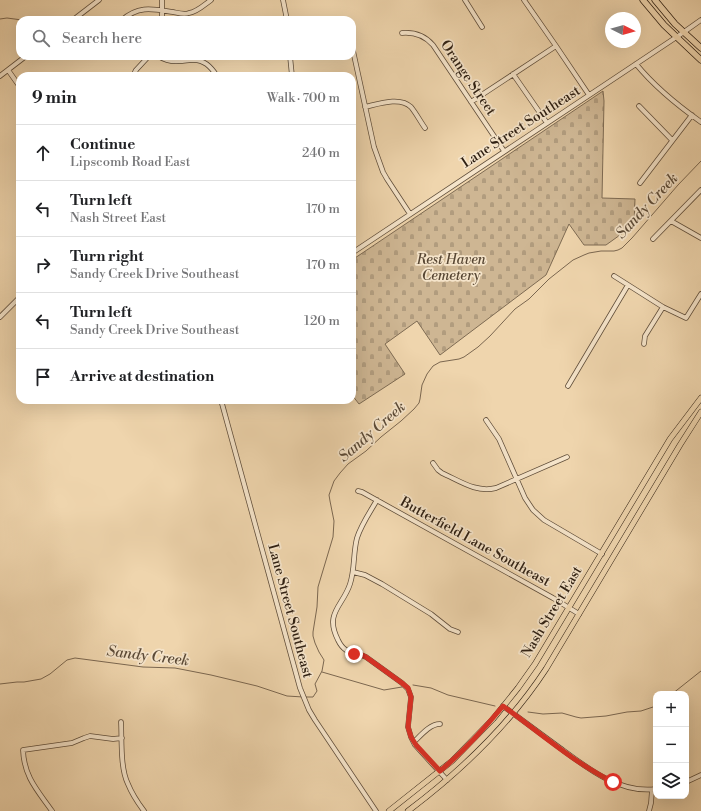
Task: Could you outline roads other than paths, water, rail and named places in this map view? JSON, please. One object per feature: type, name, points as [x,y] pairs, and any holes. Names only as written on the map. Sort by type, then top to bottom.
[{"type":"highway","points":[[643,0],[664,25],[701,60]]},
{"type":"highway","points":[[655,0],[675,24],[701,48]]},
{"type":"main road","name":"Nash Street East","points":[[389,811],[452,761],[482,730],[518,688],[535,664],[670,439],[701,398]]},
{"type":"main road","name":"Nash Street East","points":[[408,811],[447,780],[477,753],[514,714],[528,696],[543,674],[701,412]]},
{"type":"street","points":[[78,16],[99,0]]},
{"type":"street","points":[[162,0],[162,16]]},
{"type":"street","points":[[127,16],[130,13],[140,10],[186,14],[203,6],[210,0]]},
{"type":"street","points":[[283,0],[286,16]]},
{"type":"street","points":[[465,0],[482,27]]},
{"type":"street","points":[[524,0],[589,95]]},
{"type":"street","name":"Lane Street Southeast","points":[[356,250],[701,20]]},
{"type":"street","name":"Orange Street","points":[[402,33],[408,32],[418,34],[431,42],[504,151]]},
{"type":"street","points":[[471,102],[556,46]]},
{"type":"street","points":[[0,76],[21,60]]},
{"type":"street","points":[[135,72],[145,60]]},
{"type":"street","points":[[169,60],[179,62],[195,60],[203,62],[215,72]]},
{"type":"street","points":[[290,60],[292,72]]},
{"type":"street","points":[[355,60],[374,147],[384,172],[410,214]]},
{"type":"street","points":[[636,64],[668,96],[701,122]]},
{"type":"street","points":[[8,70],[16,81]]},
{"type":"street","points":[[513,74],[546,123]]},
{"type":"street","points":[[365,107],[395,101],[404,102],[414,110],[425,128]]},
{"type":"street","points":[[639,106],[672,140]]},
{"type":"street","points":[[640,183],[692,115]]},
{"type":"street","points":[[653,240],[701,190]]},
{"type":"street","points":[[671,221],[701,238]]},
{"type":"street","points":[[614,276],[663,307],[686,318],[701,294]]},
{"type":"street","points":[[568,386],[628,285]]},
{"type":"street","points":[[0,317],[16,301]]},
{"type":"street","points":[[644,344],[645,336],[663,307]]},
{"type":"street","name":"Lane Street Southeast","points":[[222,404],[302,695],[315,720],[376,811]]},
{"type":"street","points":[[486,420],[499,439],[528,504],[544,520],[602,554]]},
{"type":"street","points":[[433,463],[442,473],[472,487],[486,490],[496,488],[567,457]]},
{"type":"street","name":"Butterfield Lane Southeast","points":[[358,491],[377,500],[579,614]]},
{"type":"street","points":[[377,500],[357,538],[351,582],[347,592],[334,613],[333,626],[340,644],[346,650],[366,657],[408,688],[411,693],[408,727],[411,737],[447,780]]},
{"type":"street","points":[[352,572],[365,575],[382,584],[431,614],[450,629],[458,632]]},
{"type":"street","points":[[503,706],[601,776],[629,787],[653,790]]},
{"type":"street","points":[[122,722],[124,771],[127,783],[137,802],[144,811]]},
{"type":"street","points":[[414,742],[432,726],[440,724]]},
{"type":"street","points":[[52,811],[31,782],[25,765],[23,750],[72,744],[90,736],[113,739],[122,738]]},
{"type":"street","points":[[689,781],[700,776],[701,782]]},
{"type":"street","points":[[649,811],[653,794]]},
{"type":"waterway","points":[[0,19],[16,19]]},
{"type":"waterway","name":"Sandy Creek","points":[[306,697],[313,697],[317,691],[315,684],[322,671],[324,660],[315,643],[313,632],[317,607],[318,587],[333,537],[334,521],[329,495],[334,481],[348,464],[366,451],[414,409],[419,403],[422,385],[433,366],[440,362],[464,357],[478,347],[515,309],[529,299],[549,279],[573,260],[589,253],[614,251],[622,248],[701,161]]},
{"type":"waterway","name":"Sandy Creek","points":[[0,684],[41,679],[50,674],[67,660],[75,658],[143,667],[175,668],[257,686],[287,696],[303,697]]},
{"type":"waterway","points":[[676,691],[701,671]]},
{"type":"waterway","points":[[322,672],[384,690],[402,687]]},
{"type":"waterway","points":[[413,685],[431,688],[448,695],[495,706]]},
{"type":"waterway","points":[[528,712],[543,714],[562,713],[581,718],[641,711],[653,707]]},
{"type":"park label","name":"Rest Haven Cemetery","points":[[451,268]]}]
